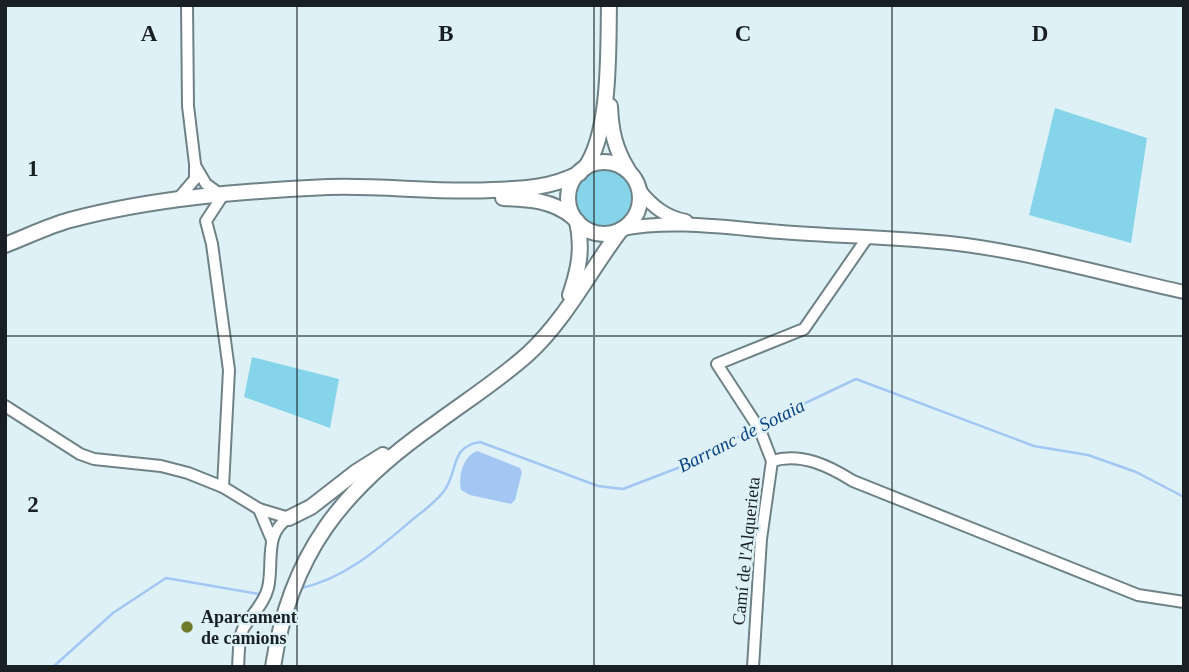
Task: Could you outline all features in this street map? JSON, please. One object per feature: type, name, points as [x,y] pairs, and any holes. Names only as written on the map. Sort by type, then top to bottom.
[{"type":"main road","points":[[561,318],[580,261],[581,238],[568,204],[570,188],[593,156],[603,117],[610,5]]},
{"type":"main road","points":[[272,667],[287,600],[314,543],[349,496],[410,443],[527,355],[561,318],[621,230],[632,221],[639,207],[640,191],[618,156],[613,140],[608,54]]},
{"type":"main road","points":[[5,245],[68,220],[177,200],[331,187],[457,192],[544,187],[608,162],[620,166],[630,174]]},
{"type":"main road","points":[[457,192],[495,198],[545,201],[565,210],[593,233],[607,234],[621,230]]},
{"type":"main road","points":[[289,518],[311,508],[376,459],[410,443]]},
{"type":"street","points":[[177,200],[195,179],[188,106],[187,5]]},
{"type":"street","points":[[195,164],[206,184],[222,195],[206,221],[212,244],[229,370],[223,486]]},
{"type":"street","points":[[640,191],[653,206],[674,218],[717,228]]},
{"type":"street","points":[[621,230],[644,225],[717,228],[911,239],[967,245],[1184,292]]},
{"type":"street","name":"Camí de l'Alquerieta","points":[[753,667],[761,539],[772,461],[757,425],[717,365],[804,328],[867,238]]},
{"type":"street","points":[[5,406],[64,445],[88,457],[174,469],[223,486],[258,509],[289,518]]},
{"type":"street","points":[[772,461],[787,457],[803,459],[833,469],[853,481],[1138,595],[1184,602]]},
{"type":"street","points":[[258,509],[272,540]]},
{"type":"street","points":[[238,667],[238,630],[265,598],[272,540],[278,526],[289,518]]},
{"type":"shaded area","points":[[1055,108],[1147,138],[1131,243],[1029,215]]},
{"type":"shaded area","points":[[605,170],[622,175],[630,183],[635,200],[630,217],[622,225],[605,230],[588,225],[580,217],[575,200],[580,183],[588,175]]},
{"type":"shaded area","points":[[252,357],[339,379],[330,428],[244,397]]},
{"type":"shaded area","points":[[477,451],[520,468],[522,472],[515,500],[511,504],[470,495],[461,490],[463,467],[468,457]]},
{"type":"waterway","name":"Barranc de Sotaia","points":[[759,425],[856,379],[1034,446],[1088,455],[1136,472],[1184,497]]},
{"type":"waterway","name":"Barranc de Sotaia","points":[[302,588],[333,577],[361,561],[429,506],[449,483],[459,454],[470,445],[480,442],[598,486],[623,489],[696,461],[754,428]]},
{"type":"waterway","name":"Barranc de Sotaia","points":[[53,667],[113,613],[166,578],[259,594]]},
{"type":"place","name":"Aparcament de camions","points":[[187,627]]}]
